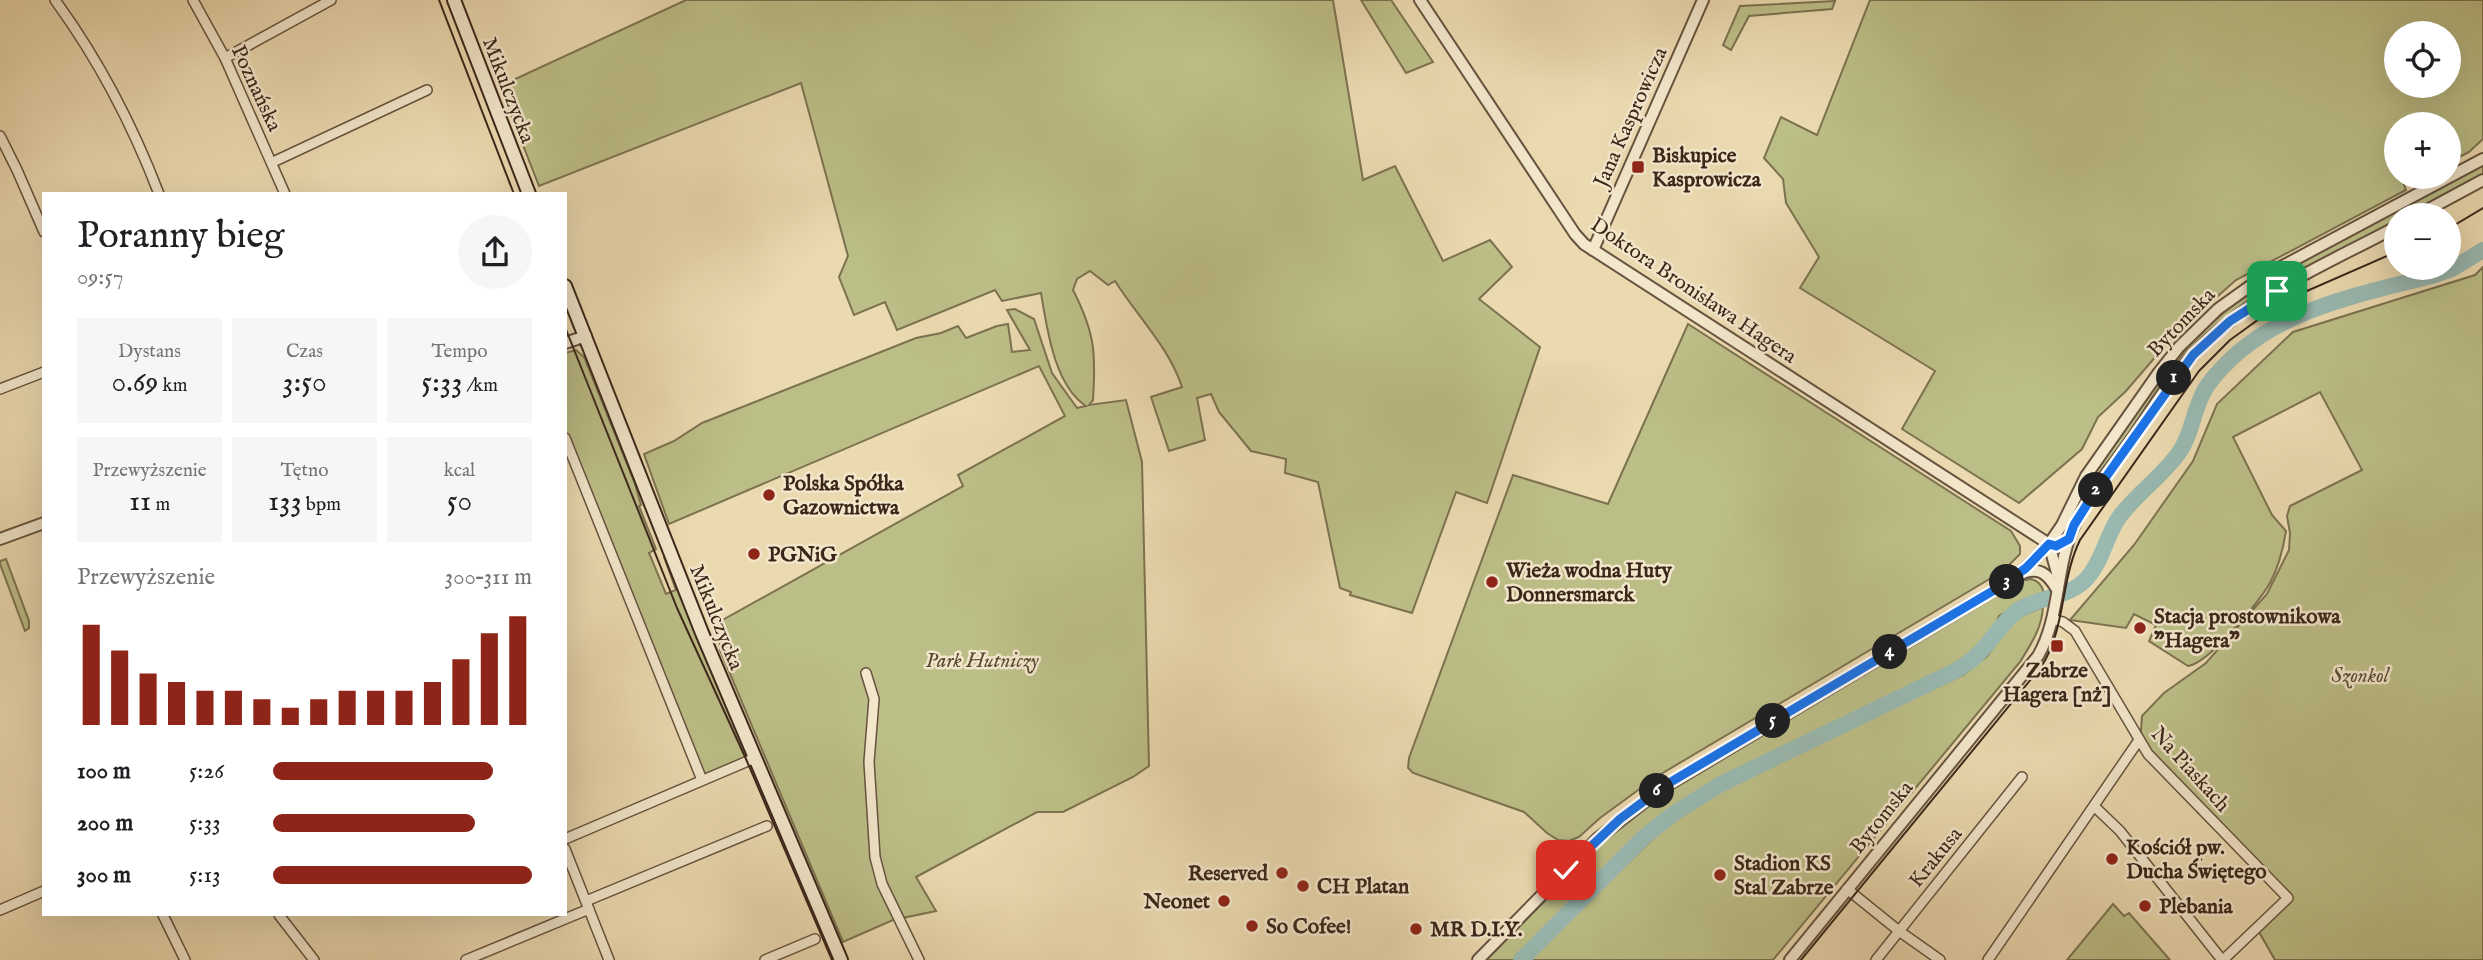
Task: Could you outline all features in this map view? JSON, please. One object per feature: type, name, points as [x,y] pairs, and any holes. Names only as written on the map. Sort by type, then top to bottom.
[{"type":"main road","name":"Mikulczycka","points":[[454,0],[527,192]]},
{"type":"main road","name":"Mikulczycka","points":[[567,291],[702,633],[841,960]]},
{"type":"street","points":[[55,0],[102,73],[158,192]]},
{"type":"street","name":"Poznańska","points":[[193,0],[225,58],[284,192]]},
{"type":"street","points":[[225,58],[331,0]]},
{"type":"street","name":"Doktora Bronisława Hagera","points":[[1420,0],[1574,233],[1592,250],[2049,544]]},
{"type":"street","name":"Jana Kasprowicza","points":[[1592,250],[1703,0]]},
{"type":"street","points":[[273,162],[428,90]]},
{"type":"street","points":[[0,136],[42,227]]},
{"type":"street","name":"Bytomska","points":[[1478,960],[1598,838],[1664,786],[2020,573],[2033,562],[2062,525],[2086,476],[2159,372],[2179,347],[2218,309],[2264,276],[2483,159]]},
{"type":"street","points":[[2440,203],[2483,180]]},
{"type":"street","name":"Bytomska","points":[[1790,960],[2031,665],[2045,643],[2057,583],[2069,539],[2080,513],[2181,369],[2206,342],[2260,301],[2384,234]]},
{"type":"street","points":[[567,342],[586,336]]},
{"type":"street","points":[[0,389],[42,373]]},
{"type":"street","points":[[567,443],[702,780]]},
{"type":"street","points":[[0,539],[42,524]]},
{"type":"street","points":[[2028,529],[2036,550],[2033,562]]},
{"type":"street","points":[[2049,544],[2056,546],[2069,539]]},
{"type":"street","name":"Bytomska","points":[[2049,544],[2055,560],[2057,583]]},
{"type":"street","points":[[2020,573],[2039,570],[2057,583]]},
{"type":"street","name":"Na Piaskach","points":[[2052,616],[2075,631],[2148,754],[2288,898],[2222,960]]},
{"type":"street","points":[[866,674],[874,698],[869,762],[874,857],[882,884],[919,960]]},
{"type":"street","points":[[1988,960],[2139,740]]},
{"type":"street","points":[[567,838],[755,758]]},
{"type":"street","name":"Krakusa","points":[[1877,960],[2022,777]]},
{"type":"street","points":[[2095,807],[2120,831],[2222,960]]},
{"type":"street","points":[[567,914],[767,826]]},
{"type":"street","points":[[567,854],[609,960]]},
{"type":"street","points":[[1847,889],[1940,960]]},
{"type":"street","points":[[0,910],[42,892]]},
{"type":"street","points":[[163,916],[185,960]]},
{"type":"street","points":[[280,916],[314,960]]},
{"type":"street","points":[[466,960],[563,916]]},
{"type":"street","points":[[765,960],[815,939]]},
{"type":"green space","name":"Park Hutniczy","points":[[686,0],[1333,0],[1363,180],[1395,166],[1443,261],[1490,240],[1512,267],[1479,299],[1540,347],[1487,503],[1456,492],[1412,613],[1350,595],[1351,592],[1340,588],[1318,482],[1285,473],[1286,459],[1251,451],[1219,412],[1211,394],[1197,398],[1205,440],[1169,451],[1151,397],[1182,387],[1169,358],[1115,281],[1108,285],[1090,271],[1077,279],[1073,290],[1090,331],[1094,356],[1093,400],[1089,405],[1126,400],[1142,462],[1149,766],[1133,777],[1063,812],[1037,812],[916,877],[936,911],[893,920],[843,942],[720,650],[719,622],[963,486],[958,475],[1065,416],[1039,366],[669,524],[644,454],[674,441],[702,423],[916,338],[958,326],[966,338],[1008,324],[1012,352],[1030,350],[1007,310],[1015,309],[1034,319],[1052,373],[1077,408],[1086,406],[1075,397],[1059,370],[1049,339],[1041,293],[1002,301],[995,290],[897,330],[885,302],[854,315],[839,277],[848,256],[801,83],[539,186],[500,86]]},
{"type":"green space","points":[[1361,0],[1391,0],[1433,62],[1406,73]]},
{"type":"green space","points":[[1870,0],[2483,0],[2483,139],[2461,156],[2461,112],[2384,112],[2384,189],[2406,190],[2236,280],[2176,333],[2126,391],[2098,417],[2082,449],[2019,503],[1902,429],[1935,371],[1800,288],[1819,257],[1786,203],[1783,179],[1764,158],[1781,117],[1817,135]]},
{"type":"green space","points":[[1835,1],[1832,9],[1749,16],[1731,50],[1723,45],[1740,6]]},
{"type":"green space","points":[[2483,165],[2483,174],[2461,188],[2461,177]]},
{"type":"green space","points":[[2438,189],[2459,189],[2435,203],[2411,203]]},
{"type":"green space","points":[[2384,217],[2384,228],[2236,310],[2208,333],[2192,349],[2083,500],[2080,498],[2104,459],[2179,358],[2234,304],[2279,273]]},
{"type":"green space","name":"Szonkol","points":[[2483,267],[2483,960],[2275,960],[2255,925],[2288,895],[2140,745],[2142,716],[2164,693],[2206,663],[2267,594],[2289,550],[2287,516],[2290,506],[2362,470],[2320,392],[2233,437],[2272,515],[2286,531],[2280,558],[2270,583],[2245,617],[2208,655],[2188,666],[2149,641],[2156,625],[2134,614],[2126,628],[2070,620],[2134,545],[2193,461],[2217,404],[2293,332],[2475,275]]},
{"type":"green space","points":[[1688,324],[2011,531],[2020,546],[2020,554],[2003,571],[1656,777],[1579,837],[1569,841],[1558,840],[1524,812],[1413,773],[1408,768],[1409,758],[1513,475],[1608,504]]},
{"type":"green space","points":[[576,350],[584,357],[635,484],[641,505],[639,506],[656,549],[649,553],[666,594],[676,590],[664,557],[747,755],[744,759],[705,775],[567,442],[567,352]]},
{"type":"green space","points":[[6,559],[29,621],[29,628],[25,631],[0,564],[0,561]]},
{"type":"green space","points":[[2030,579],[2039,583],[2044,593],[1999,616],[1984,643],[1959,664],[1744,766],[1689,796],[1640,835],[1517,960],[1486,960],[1600,845],[1655,800],[2021,581]]},
{"type":"green space","points":[[2043,607],[2038,629],[2020,662],[1773,960],[1528,960],[1671,821],[1719,790],[1963,675],[1987,656],[2013,619]]},
{"type":"green space","points":[[2113,904],[2124,916],[2129,913],[2170,960],[2067,960]]},
{"type":"waterway","points":[[1521,960],[1644,837],[1673,814],[1721,784],[1957,670],[1976,656],[2017,611],[2081,584],[2097,563],[2120,516],[2183,446],[2207,386],[2229,361],[2254,340],[2310,311],[2435,275],[2452,269],[2483,250]]},
{"type":"tram line","points":[[439,0],[513,192]]},
{"type":"tram line","points":[[2461,221],[2483,208]]},
{"type":"tram line","points":[[1801,960],[2041,667],[2055,637],[2069,572],[2080,540],[2199,371],[2230,340],[2284,301],[2384,257]]},
{"type":"tram line","points":[[567,332],[677,608],[746,759],[832,960]]},
{"type":"place","name":"Biskupice Kasprowicza","points":[[1638,167]]},
{"type":"place","name":"Polska Spółka Gazownictwa","points":[[769,495]]},
{"type":"place","name":"PGNiG","points":[[754,554]]},
{"type":"place","name":"Wieża wodna Huty Donnersmarck","points":[[1492,582]]},
{"type":"place","name":"Stacja prostownikowa \"Hagera\"","points":[[2140,628]]},
{"type":"place","name":"Zabrze Hagera [nż]","points":[[2057,646]]},
{"type":"place","name":"Kościół pw. Ducha Świętego","points":[[2112,859]]},
{"type":"place","name":"Reserved","points":[[1282,873]]},
{"type":"place","name":"Stadion KS Stal Zabrze","points":[[1720,875]]},
{"type":"place","name":"CH Platan","points":[[1303,886]]},
{"type":"place","name":"Neonet","points":[[1224,901]]},
{"type":"place","name":"Plebania","points":[[2145,906]]},
{"type":"place","name":"So Cofee!","points":[[1252,926]]},
{"type":"place","name":"MR D.I.Y.","points":[[1416,929]]},
{"type":"route","points":[[1566,870],[1620,819],[1664,786],[2001,586],[2026,568],[2049,544],[2063,544],[2069,539],[2080,513],[2181,369],[2230,321],[2277,291]]}]
